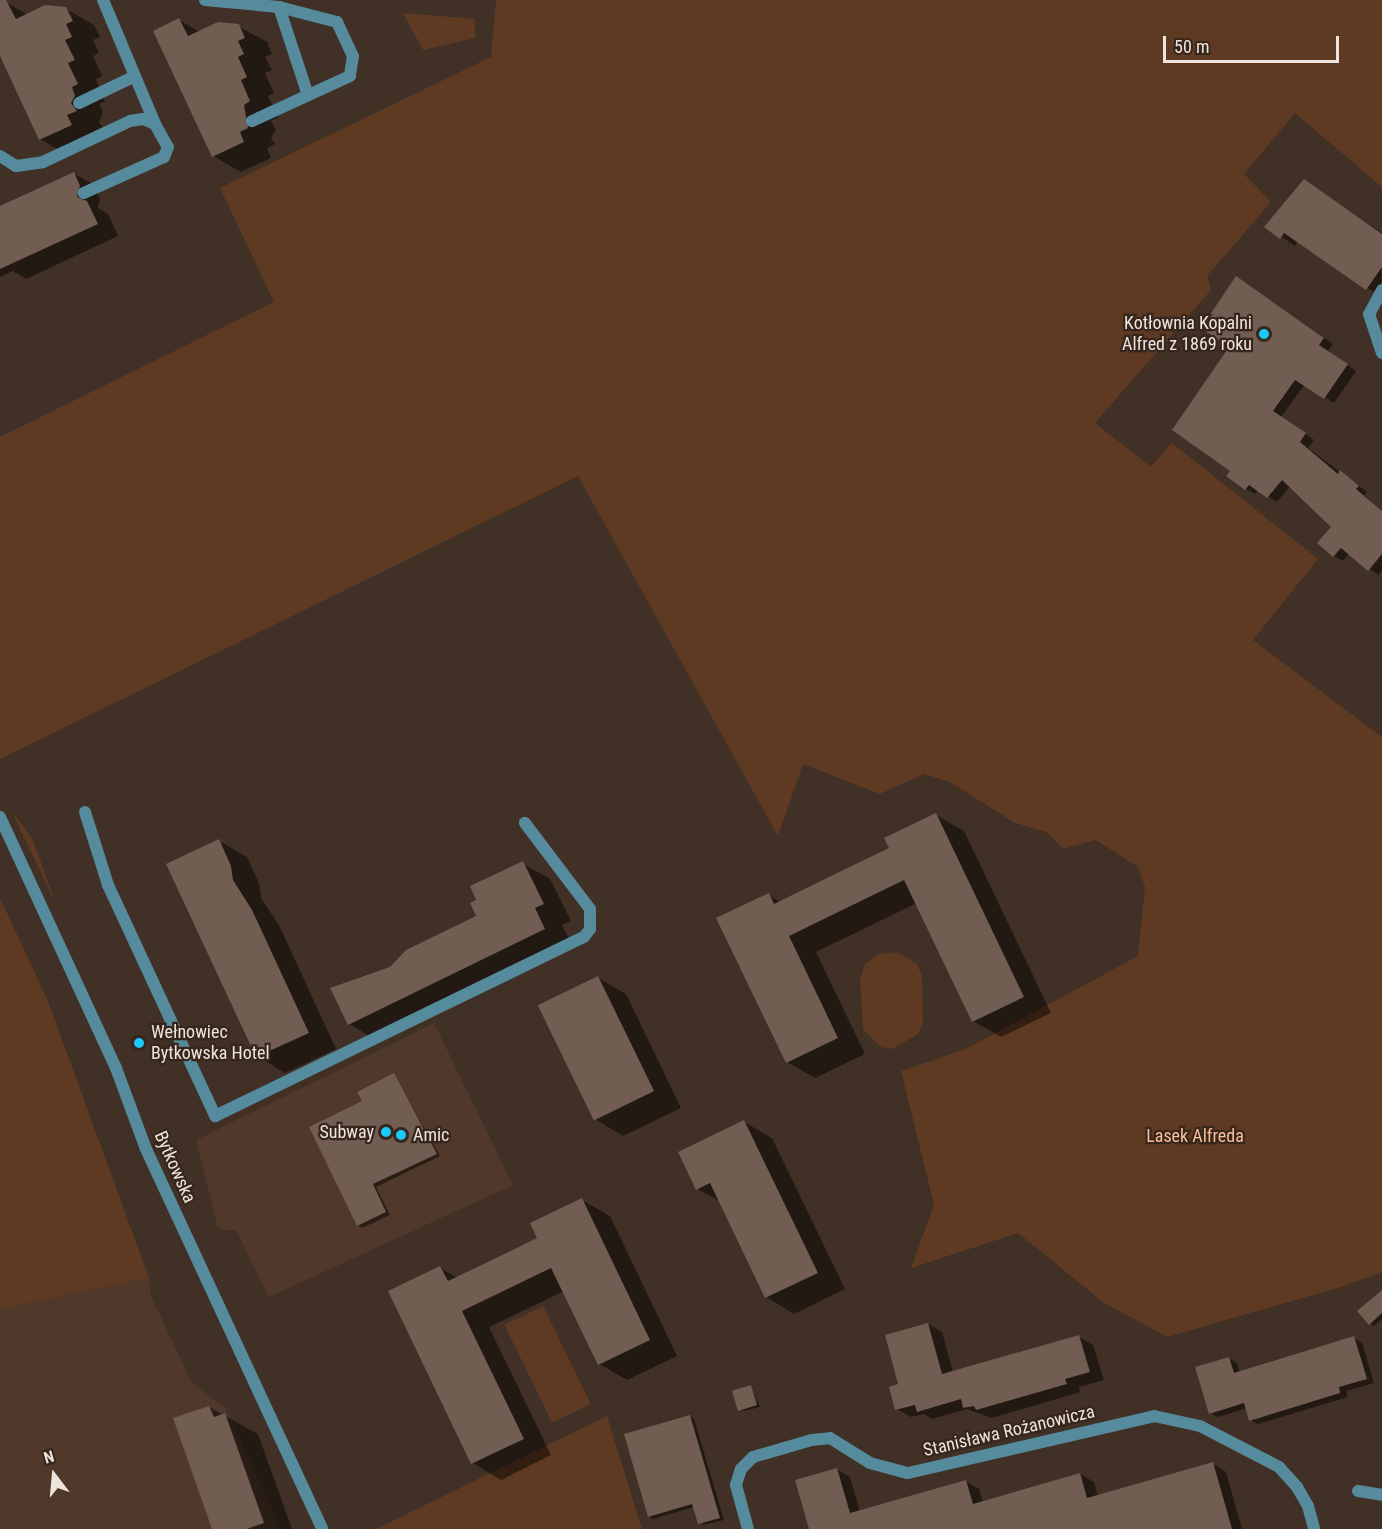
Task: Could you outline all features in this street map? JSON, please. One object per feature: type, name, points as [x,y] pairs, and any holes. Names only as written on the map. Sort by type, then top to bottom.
[{"type":"street","points":[[84,193],[164,157],[168,147],[155,124],[103,0]]},
{"type":"street","points":[[205,0],[279,7],[337,22],[353,56],[350,76],[252,121]]},
{"type":"street","points":[[279,7],[308,95]]},
{"type":"street","points":[[79,102],[135,76]]},
{"type":"street","points":[[0,156],[16,166],[43,162],[130,120],[143,118],[155,124]]},
{"type":"street","points":[[1382,290],[1369,314],[1382,353]]},
{"type":"street","points":[[85,812],[108,885],[215,1116],[584,937],[590,929],[590,909],[525,823]]},
{"type":"street","name":"Bytkowska","points":[[0,817],[116,1068],[146,1149],[322,1529]]},
{"type":"street","name":"Stanisława Rożanowicza","points":[[748,1529],[736,1485],[741,1469],[753,1457],[812,1440],[830,1438],[870,1463],[908,1473],[1154,1416],[1200,1426],[1279,1467],[1298,1487],[1314,1529]]},
{"type":"street","points":[[1358,1491],[1382,1496]]},
{"type":"shaded area","points":[[434,1023],[513,1185],[269,1297],[236,1230],[222,1230],[217,1226],[196,1140]]},
{"type":"shaded area","points":[[149,1278],[151,1296],[191,1381],[226,1409],[281,1529],[0,1529],[0,1309]]},
{"type":"green space","name":"Lasek Alfreda","points":[[496,0],[1382,0],[1382,187],[1295,113],[1244,174],[1271,202],[1207,276],[1211,290],[1095,423],[1151,467],[1172,443],[1318,559],[1253,640],[1382,737],[1382,1272],[1341,1287],[1167,1337],[1103,1302],[1018,1233],[911,1268],[934,1205],[901,1071],[966,1049],[1138,956],[1145,887],[1138,867],[1096,840],[1063,849],[1047,832],[1015,823],[950,782],[924,774],[880,794],[803,764],[778,836],[578,476],[0,759],[0,437],[274,302],[220,188],[491,57]]},
{"type":"green space","points":[[403,13],[475,19],[475,38],[423,50]]},
{"type":"green space","points":[[11,810],[32,838],[56,904]]},
{"type":"green space","points":[[0,898],[48,1001],[149,1278],[0,1309]]},
{"type":"green space","points":[[897,952],[917,964],[922,976],[923,1023],[918,1034],[893,1049],[881,1047],[863,1029],[860,980],[865,964],[879,954]]},
{"type":"green space","points":[[543,1306],[591,1404],[552,1423],[504,1325]]},
{"type":"green space","points":[[607,1416],[642,1529],[376,1529]]},
{"type":"building","points":[[0,0],[6,0],[16,19],[45,5],[66,7],[73,21],[66,24],[72,37],[65,40],[75,60],[68,63],[78,84],[72,87],[75,96],[71,103],[77,111],[67,115],[72,125],[39,140],[0,56]]},
{"type":"building","points":[[179,18],[188,36],[218,22],[239,24],[245,38],[238,41],[244,54],[238,57],[247,77],[241,80],[250,101],[244,105],[248,128],[240,132],[244,142],[212,157],[153,31]]},
{"type":"building","points":[[74,172],[80,186],[77,197],[87,201],[98,224],[0,269],[0,206]]},
{"type":"building","points":[[1304,179],[1382,234],[1382,267],[1366,290],[1284,233],[1280,239],[1264,227]]},
{"type":"building","points":[[1236,276],[1324,338],[1319,345],[1348,364],[1324,399],[1295,380],[1273,411],[1306,433],[1300,442],[1338,474],[1340,470],[1359,486],[1356,489],[1382,511],[1382,554],[1368,571],[1341,548],[1333,557],[1317,543],[1331,527],[1282,480],[1267,498],[1249,485],[1245,490],[1226,476],[1230,471],[1172,430],[1229,347],[1201,328]]},
{"type":"building","points":[[936,813],[1024,997],[972,1022],[904,880],[789,936],[838,1038],[786,1063],[716,918],[769,893],[774,904],[889,848],[884,838]]},
{"type":"building","points":[[219,839],[231,866],[233,880],[252,910],[309,1033],[256,1057],[166,864]]},
{"type":"building","points":[[523,861],[544,904],[535,908],[545,929],[348,1025],[330,988],[390,967],[406,950],[476,916],[470,903],[476,900],[470,886]]},
{"type":"building","points":[[598,976],[654,1091],[594,1120],[538,1005]]},
{"type":"building","points":[[394,1073],[437,1154],[373,1184],[386,1212],[357,1226],[309,1127],[362,1101],[357,1092]]},
{"type":"building","points":[[744,1120],[818,1273],[765,1298],[710,1183],[696,1190],[678,1152]]},
{"type":"building","points":[[582,1198],[650,1340],[598,1365],[551,1268],[462,1311],[524,1439],[471,1464],[388,1291],[440,1266],[448,1281],[492,1260],[537,1238],[530,1223]]},
{"type":"building","points":[[1382,1290],[1382,1313],[1369,1325],[1357,1311]]},
{"type":"building","points":[[928,1323],[942,1374],[1079,1335],[1090,1372],[1065,1379],[1067,1384],[976,1410],[974,1406],[963,1408],[961,1399],[917,1412],[915,1405],[895,1410],[889,1387],[898,1384],[885,1335]]},
{"type":"building","points":[[1354,1336],[1367,1379],[1339,1387],[1340,1393],[1249,1421],[1244,1403],[1209,1414],[1195,1367],[1229,1357],[1234,1373]]},
{"type":"building","points":[[751,1385],[757,1405],[738,1411],[732,1391]]},
{"type":"building","points":[[209,1406],[214,1417],[225,1413],[264,1523],[247,1529],[212,1529],[173,1418]]},
{"type":"building","points":[[690,1415],[720,1518],[698,1524],[692,1504],[648,1517],[624,1434]]},
{"type":"building","points":[[1213,1462],[1232,1529],[809,1529],[795,1480],[837,1468],[850,1513],[966,1480],[973,1504],[1080,1473],[1087,1498]]},
{"type":"place","name":"Kotłownia Kopalni Alfred z 1869 roku","points":[[1264,334]]},
{"type":"place","name":"Wełnowiec Bytkowska Hotel","points":[[139,1043]]},
{"type":"place","name":"Subway","points":[[386,1132]]},
{"type":"place","name":"Amic","points":[[401,1135]]}]
